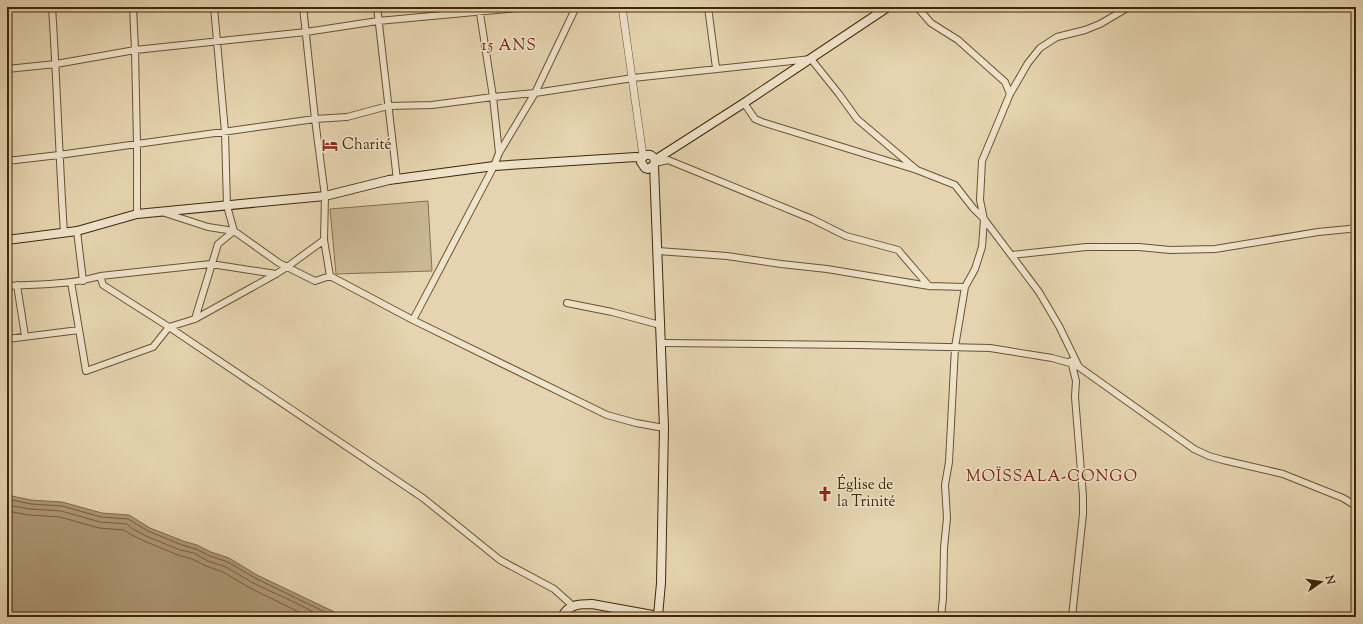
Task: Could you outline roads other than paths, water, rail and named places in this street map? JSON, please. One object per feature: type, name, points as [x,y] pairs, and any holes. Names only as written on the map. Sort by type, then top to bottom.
[{"type":"main road","points":[[7,240],[77,231],[137,214],[325,196],[389,180],[494,166],[643,157],[641,162],[645,168],[648,169],[888,7]]},
{"type":"main road","points":[[562,617],[573,606],[592,604],[660,617],[664,428],[655,163]]},
{"type":"street","points":[[52,7],[64,233]]},
{"type":"street","points":[[133,7],[137,144],[137,214]]},
{"type":"street","points":[[214,7],[225,132],[227,206],[234,231]]},
{"type":"street","points":[[303,7],[314,119],[325,196],[324,240],[330,276]]},
{"type":"street","points":[[376,7],[397,180]]},
{"type":"street","points":[[7,68],[56,64],[135,50],[217,40],[306,32],[378,21],[480,10],[528,7]]},
{"type":"street","points":[[413,320],[500,153],[535,93],[576,7]]},
{"type":"street","points":[[622,7],[643,157]]},
{"type":"street","points":[[708,7],[716,68]]},
{"type":"street","points":[[917,7],[931,23],[958,40],[1005,82],[1010,94]]},
{"type":"street","points":[[941,617],[947,518],[945,485],[949,462],[955,347],[965,287],[975,269],[982,247],[984,219],[980,200],[982,161],[1010,94],[1028,63],[1040,48],[1057,37],[1085,30],[1100,24],[1120,9],[1129,7]]},
{"type":"street","points":[[480,10],[500,153]]},
{"type":"street","points":[[7,161],[314,119],[346,116],[388,106],[432,105],[535,93],[633,78],[810,59],[839,94],[857,119],[917,170]]},
{"type":"street","points":[[744,103],[755,119],[762,122],[917,170],[955,185],[973,208],[984,219],[1039,292],[1079,367]]},
{"type":"street","points":[[655,163],[668,160],[812,219],[846,236],[898,250],[929,286]]},
{"type":"street","points":[[163,212],[208,227],[234,231],[279,263],[315,281],[330,276],[413,320],[607,415],[636,423],[664,428]]},
{"type":"street","points":[[1012,255],[1086,247],[1139,247],[1170,250],[1215,249],[1356,227]]},
{"type":"street","points":[[77,231],[83,281]]},
{"type":"street","points":[[195,319],[218,244],[234,231]]},
{"type":"street","points":[[71,282],[86,371],[153,347],[169,327],[195,319],[276,274],[324,240]]},
{"type":"street","points":[[658,251],[727,256],[781,264],[827,268],[929,286],[965,287]]},
{"type":"street","points":[[7,286],[83,281],[100,276],[211,264],[276,274]]},
{"type":"street","points":[[100,276],[103,285],[169,327],[423,498],[500,560],[554,589],[573,606]]},
{"type":"street","points":[[17,285],[25,336]]},
{"type":"street","points":[[567,303],[612,312],[660,325]]},
{"type":"street","points":[[7,339],[79,330]]},
{"type":"street","points":[[661,343],[990,348],[1052,358],[1079,367],[1194,449],[1223,460],[1283,474],[1343,498],[1356,506]]},
{"type":"street","points":[[1072,617],[1083,514],[1075,397],[1076,381],[1070,363],[1073,354]]},
{"type":"water","points":[[7,495],[31,500],[62,502],[102,513],[129,515],[150,528],[229,558],[257,575],[345,617],[7,617]]},
{"type":"place","name":"Charité","points":[[330,145]]},
{"type":"place","name":"Église de la Trinité","points":[[825,494]]},
{"type":"district","name":"15 ANS","points":[[509,46]]},
{"type":"district","name":"MOÏSSALA-CONGO","points":[[1052,477]]}]
